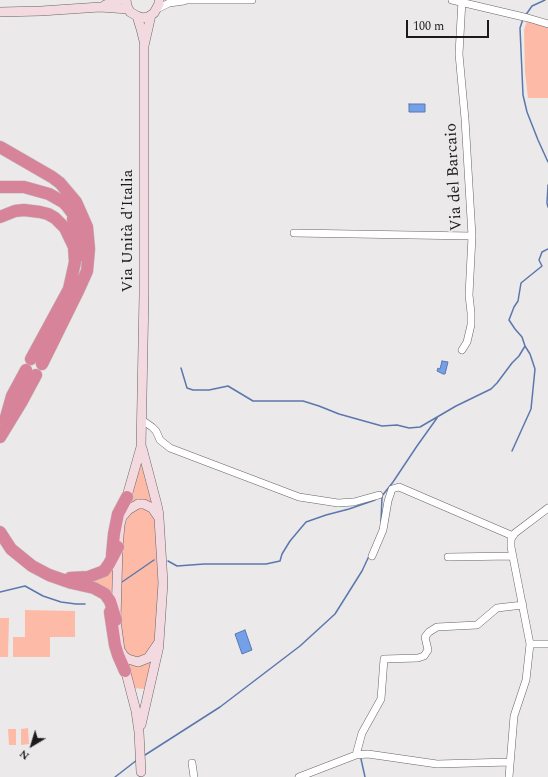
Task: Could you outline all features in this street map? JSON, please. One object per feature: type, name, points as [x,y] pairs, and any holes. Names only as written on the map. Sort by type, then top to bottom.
[{"type":"highway","points":[[0,147],[52,177],[66,189],[80,209],[87,227],[89,238],[87,271],[74,290],[37,361]]},
{"type":"highway","points":[[0,188],[24,190],[48,196],[62,205],[69,212],[78,232],[82,249],[81,263],[74,290]]},
{"type":"highway","points":[[0,217],[15,211],[32,210],[48,214],[60,223],[65,228],[72,241],[75,255],[74,290]]},
{"type":"highway","points":[[1,435],[12,396],[31,373]]},
{"type":"highway","points":[[112,560],[114,534],[118,514],[127,497]]},
{"type":"highway","points":[[0,532],[11,549],[40,571],[72,583],[94,588],[105,594],[110,601],[116,620]]},
{"type":"highway","points":[[59,578],[94,576],[104,571],[112,560],[118,547]]},
{"type":"highway","points":[[59,578],[73,587],[92,591],[106,601],[110,612],[116,650],[125,671]]},
{"type":"main road","points":[[100,7],[119,0]]},
{"type":"main road","points":[[0,12],[41,11],[127,4],[136,16],[141,29],[144,46]]},
{"type":"main road","points":[[136,16],[142,18],[156,8]]},
{"type":"main road","name":"Via Unità d'Italia","points":[[139,732],[136,711],[120,650],[116,620],[119,531],[141,447],[144,286],[144,46],[156,8]]},
{"type":"main road","name":"Via Unità d'Italia","points":[[139,732],[159,642],[163,583],[157,505],[141,447]]},
{"type":"main road","points":[[122,517],[132,506],[141,504],[152,508],[159,518]]},
{"type":"main road","points":[[120,650],[128,659],[138,662],[148,658],[159,642]]},
{"type":"main road","points":[[139,732],[140,775]]},
{"type":"street","points":[[156,8],[182,0],[252,0]]},
{"type":"street","points":[[452,0],[462,1],[548,24]]},
{"type":"street","name":"Via del Barcaio","points":[[462,1],[459,54],[465,118],[472,236],[469,295],[471,325],[467,342],[462,350]]},
{"type":"street","points":[[294,233],[472,236]]},
{"type":"street","points":[[142,420],[152,427],[156,431],[160,440],[170,448],[299,497],[338,503],[354,502],[379,495]]},
{"type":"street","points":[[372,556],[383,530],[388,501],[392,489],[399,487],[512,538]]},
{"type":"street","points":[[509,777],[514,716],[526,680],[530,644],[511,547],[512,538],[515,533],[548,508]]},
{"type":"street","points":[[448,557],[513,556]]},
{"type":"street","points":[[356,755],[362,733],[381,699],[384,658],[418,658],[424,656],[428,650],[426,637],[429,632],[437,627],[478,625],[498,608],[523,606]]},
{"type":"street","points":[[530,644],[548,644]]},
{"type":"street","points":[[300,777],[356,755],[368,754],[437,764],[510,762]]},
{"type":"street","points":[[192,763],[194,777]]},
{"type":"shaded area","points":[[527,20],[542,24],[548,28],[548,98],[528,98],[525,72],[524,30]]},
{"type":"shaded area","points":[[142,462],[154,505],[127,505]]},
{"type":"shaded area","points":[[145,506],[155,517],[160,576],[156,640],[148,655],[135,659],[123,649],[120,630],[121,538],[128,516],[134,509]]},
{"type":"shaded area","points":[[114,565],[115,596],[84,580]]},
{"type":"shaded area","points":[[25,610],[75,611],[75,637],[50,637],[50,657],[13,657],[13,637],[25,637]]},
{"type":"shaded area","points":[[0,618],[9,618],[8,657],[0,657]]},
{"type":"shaded area","points":[[154,655],[144,689],[133,688],[128,660]]},
{"type":"shaded area","points":[[28,728],[29,744],[21,745],[21,729]]},
{"type":"shaded area","points":[[8,729],[16,729],[16,745],[9,745]]},
{"type":"water","points":[[409,104],[425,104],[425,112],[409,112]]},
{"type":"water","points":[[442,361],[448,362],[445,374],[437,371],[438,368],[440,369]]},
{"type":"water","points":[[245,630],[252,650],[242,654],[235,634]]},
{"type":"waterway","points":[[525,16],[532,6],[545,0]]},
{"type":"waterway","points":[[523,19],[520,28],[523,95],[527,112],[548,162]]},
{"type":"waterway","points":[[548,185],[548,207]]},
{"type":"waterway","points":[[181,368],[187,388],[193,390],[209,390],[228,386],[253,401],[303,401],[339,414],[382,426],[397,425],[409,428],[420,427],[456,406],[491,389],[519,356],[525,346],[522,337],[509,320],[518,301],[521,283],[542,266],[539,260],[542,252],[548,249]]},
{"type":"waterway","points":[[512,451],[531,409],[535,369],[530,354],[525,346]]},
{"type":"waterway","points":[[382,496],[437,418]]},
{"type":"waterway","points":[[381,521],[382,497]]},
{"type":"waterway","points":[[168,561],[177,566],[204,564],[266,564],[280,561],[282,554],[290,541],[306,522],[375,500]]},
{"type":"waterway","points":[[145,755],[220,707],[300,646],[335,614],[362,571],[369,556]]},
{"type":"waterway","points":[[122,582],[154,560]]},
{"type":"waterway","points":[[0,592],[25,586],[43,596],[61,602],[85,604]]},
{"type":"waterway","points":[[361,759],[365,777]]},
{"type":"waterway","points":[[115,777],[137,760]]}]
